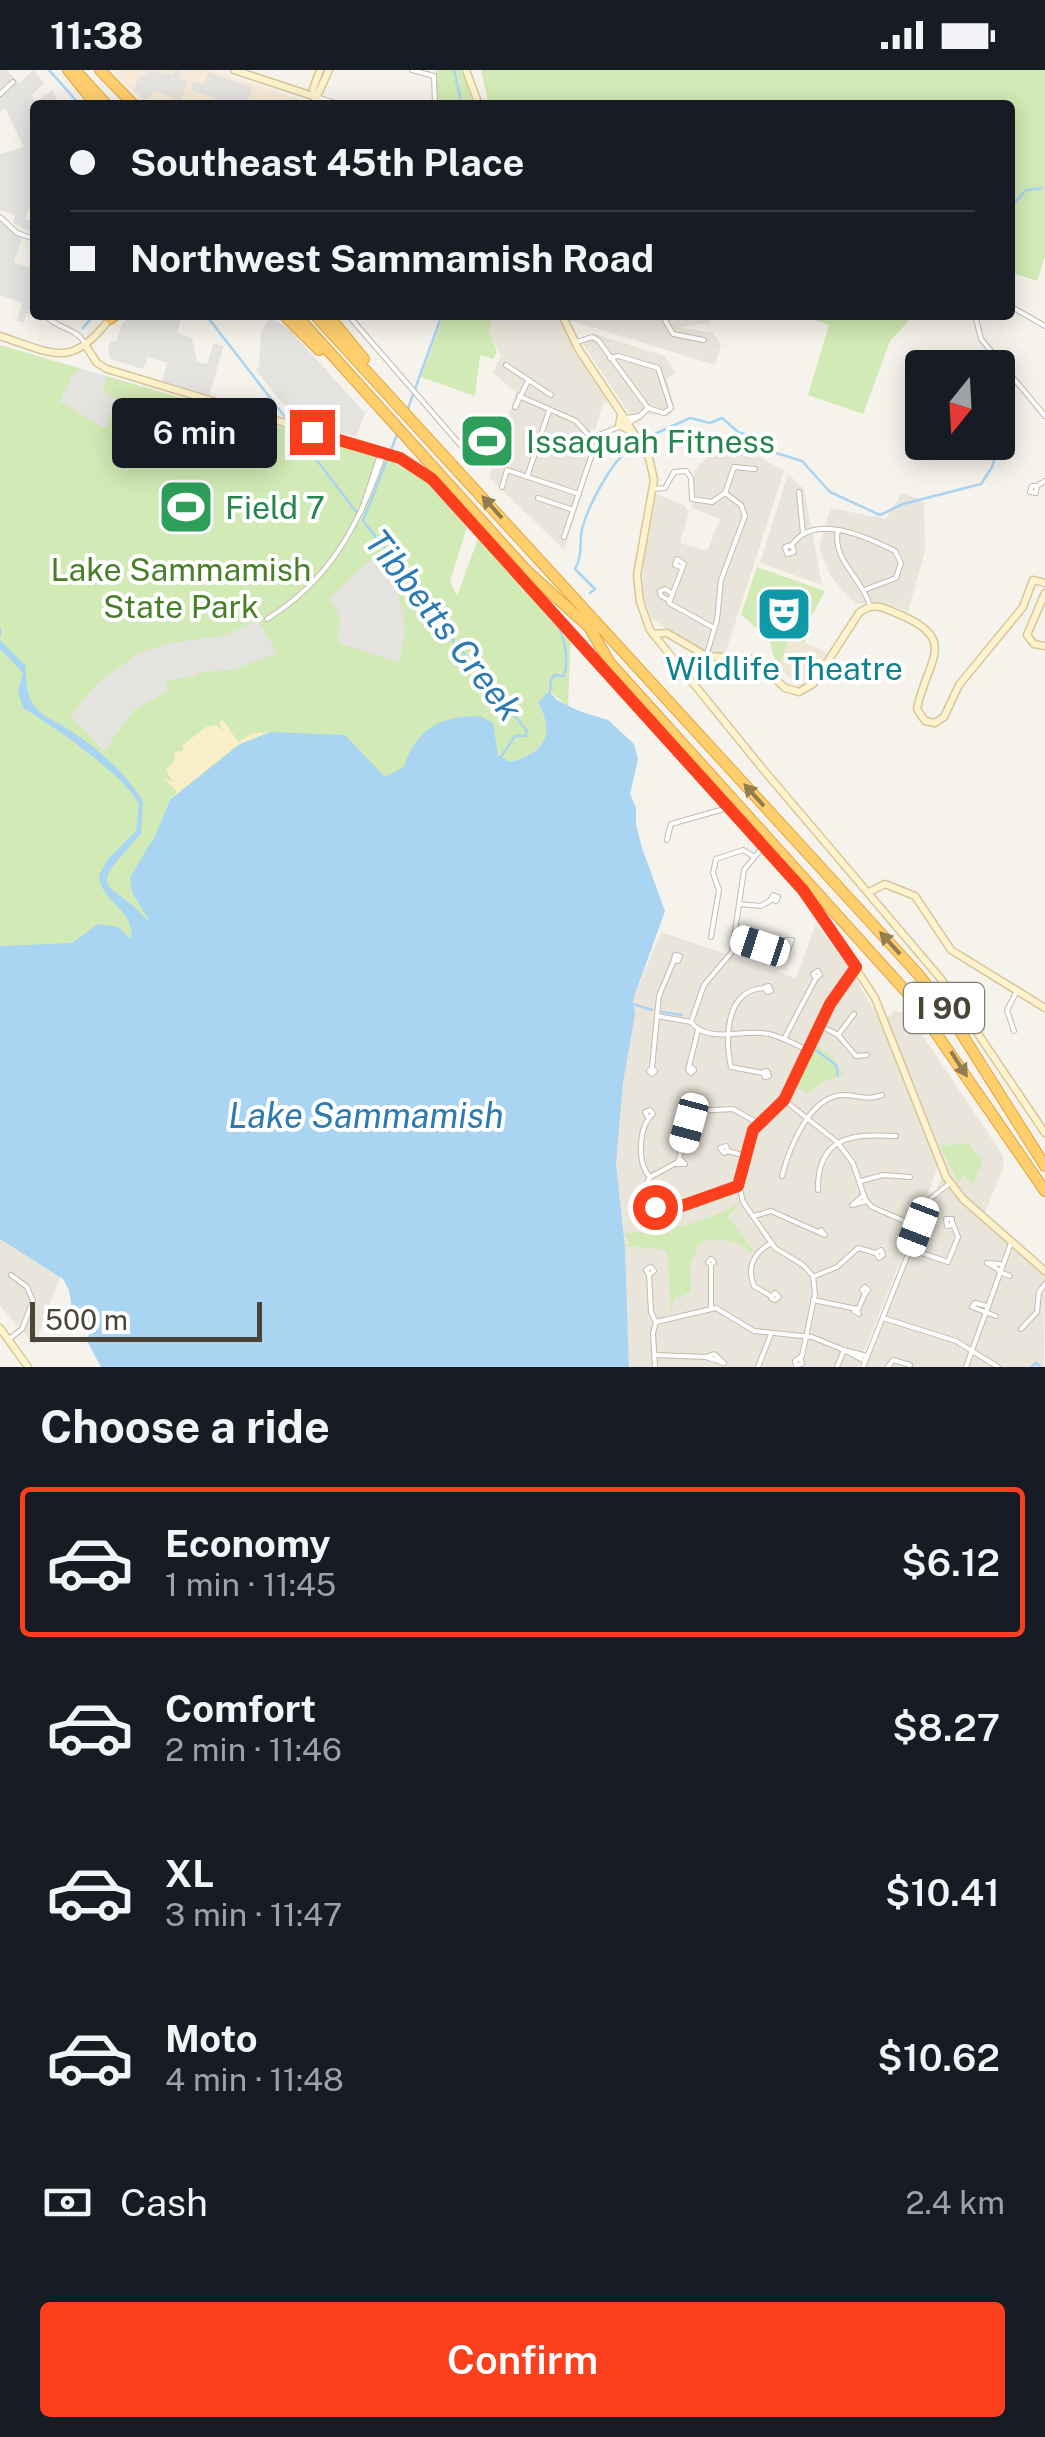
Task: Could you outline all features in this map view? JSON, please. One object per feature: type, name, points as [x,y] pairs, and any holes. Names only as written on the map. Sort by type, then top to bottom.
[{"type":"highway","points":[[72,70],[93,100]]},
{"type":"highway","points":[[72,70],[102,100]]},
{"type":"highway","points":[[96,70],[120,100]]},
{"type":"highway","points":[[96,70],[129,100]]},
{"type":"highway","points":[[291,320],[400,430]]},
{"type":"highway","name":"I 90","points":[[301,320],[527,571],[589,627],[610,663],[890,973],[947,1046],[1045,1191]]},
{"type":"highway","points":[[320,320],[407,413]]},
{"type":"highway","points":[[332,320],[407,413]]},
{"type":"highway","name":"I 90","points":[[407,413],[918,974],[1045,1162]]},
{"type":"street","points":[[234,70],[311,100]]},
{"type":"street","points":[[314,100],[320,70]]},
{"type":"street","points":[[314,100],[328,70]]},
{"type":"street","points":[[412,70],[434,76],[435,100]]},
{"type":"street","points":[[466,70],[478,100]]},
{"type":"street","points":[[0,94],[13,82]]},
{"type":"street","points":[[0,217],[16,232],[30,238]]},
{"type":"street","points":[[1015,309],[1045,326]]},
{"type":"street","points":[[50,320],[79,334],[97,363],[110,370],[386,454],[419,468],[439,486],[815,906],[875,998],[950,1183],[1045,1271]]},
{"type":"street","points":[[0,336],[68,354],[86,346],[109,320]]},
{"type":"street","points":[[352,320],[469,455]]},
{"type":"street","points":[[565,320],[652,465],[654,489],[637,575],[640,602],[653,634],[941,979],[1045,1133]]},
{"type":"street","points":[[665,320],[673,334],[704,340]]},
{"type":"street","points":[[975,320],[981,340],[1045,416]]},
{"type":"street","points":[[579,345],[595,338],[610,358],[648,408],[664,413],[671,408],[658,368],[618,356],[610,358]]},
{"type":"street","points":[[506,366],[551,395]]},
{"type":"street","points":[[514,408],[528,380]]},
{"type":"street","points":[[519,396],[576,421],[591,438],[591,457],[564,537]]},
{"type":"street","points":[[591,438],[640,416],[648,408]]},
{"type":"street","points":[[527,477],[549,411]]},
{"type":"street","points":[[267,619],[294,601],[326,571],[350,536],[386,454]]},
{"type":"street","points":[[654,489],[665,488],[674,472],[682,470],[691,476],[690,494],[697,502],[712,502],[725,493],[732,469],[744,465],[755,469]]},
{"type":"street","points":[[502,487],[507,470],[579,494]]},
{"type":"street","points":[[1037,486],[1045,481]]},
{"type":"street","points":[[798,492],[803,532]]},
{"type":"street","points":[[706,656],[721,580],[745,516],[741,505],[725,493]]},
{"type":"street","points":[[538,498],[574,510]]},
{"type":"street","points":[[792,545],[803,532],[814,528],[838,530],[898,553],[901,563],[896,578],[864,590]]},
{"type":"street","points":[[838,530],[839,553],[870,606]]},
{"type":"street","points":[[681,568],[681,578],[671,597],[672,606],[714,628]]},
{"type":"street","points":[[653,634],[667,632],[706,656],[754,659],[792,692],[810,688],[859,613],[870,606],[881,607],[930,630],[936,650],[917,706],[928,722],[942,720],[959,686],[1023,608],[1032,582],[1043,581]]},
{"type":"street","points":[[1041,646],[1027,632],[1045,593]]},
{"type":"street","points":[[669,830],[671,824],[728,808]]},
{"type":"street","points":[[691,1022],[700,993],[730,955],[736,938],[744,873],[763,847]]},
{"type":"street","points":[[711,936],[719,890],[713,873],[716,859],[743,850],[753,856]]},
{"type":"street","points":[[868,892],[885,884],[906,890],[919,900],[948,947],[1045,1008]]},
{"type":"street","points":[[740,904],[761,906],[771,900]]},
{"type":"street","points":[[736,938],[781,953]]},
{"type":"street","points":[[652,1068],[660,990],[674,960]]},
{"type":"street","points":[[813,1276],[771,1243],[740,1197],[738,1186],[758,1122],[784,1100],[841,983],[856,967]]},
{"type":"street","points":[[784,1039],[816,978]]},
{"type":"street","points":[[763,1074],[731,1067],[729,1034],[730,1014],[738,1000],[752,990],[765,988]]},
{"type":"street","points":[[1014,1032],[1007,1010],[1017,991]]},
{"type":"street","points":[[838,1035],[854,1014]]},
{"type":"street","points":[[658,1016],[691,1022],[698,1030],[765,1033],[807,1050]]},
{"type":"street","points":[[819,1025],[838,1035],[854,1055],[867,1055]]},
{"type":"street","points":[[691,1066],[692,1042],[698,1030]]},
{"type":"street","points":[[782,1176],[790,1146],[823,1102],[836,1096],[882,1095]]},
{"type":"street","points":[[784,1100],[838,1142],[853,1163],[865,1198],[880,1212],[918,1227]]},
{"type":"street","points":[[738,1186],[676,1208],[651,1208],[645,1191],[650,1177],[678,1161],[696,1112],[733,1109],[758,1122]]},
{"type":"street","points":[[648,1118],[642,1162],[650,1177]]},
{"type":"street","points":[[818,1190],[820,1168],[838,1142],[854,1135],[896,1136]]},
{"type":"street","points":[[728,1150],[745,1156]]},
{"type":"street","points":[[860,1181],[883,1175],[910,1177]]},
{"type":"street","points":[[711,1307],[747,1328],[806,1336],[865,1361],[932,1195],[950,1183]]},
{"type":"street","points":[[753,1216],[771,1211],[821,1230]]},
{"type":"street","points":[[910,1249],[947,1262],[958,1234],[953,1224]]},
{"type":"street","points":[[771,1243],[756,1253],[751,1268],[754,1286],[771,1296]]},
{"type":"street","points":[[966,1367],[1011,1243]]},
{"type":"street","points":[[813,1276],[837,1267],[860,1248],[876,1253]]},
{"type":"street","points":[[711,1265],[711,1307]]},
{"type":"street","points":[[1000,1269],[1010,1276]]},
{"type":"street","points":[[649,1274],[650,1308],[656,1322],[655,1367]]},
{"type":"street","points":[[9,1339],[24,1327],[32,1301],[27,1287],[12,1275]]},
{"type":"street","points":[[800,1360],[813,1300],[813,1276]]},
{"type":"street","points":[[1021,1329],[1039,1309],[1039,1292],[1045,1284]]},
{"type":"street","points":[[813,1300],[856,1311],[865,1294]]},
{"type":"street","points":[[656,1322],[690,1316],[711,1307]]},
{"type":"street","points":[[986,1309],[996,1316]]},
{"type":"street","points":[[883,1318],[956,1341],[998,1367]]},
{"type":"street","points":[[0,1328],[28,1367]]},
{"type":"street","points":[[758,1367],[771,1334]]},
{"type":"street","points":[[837,1367],[844,1350]]},
{"type":"street","points":[[654,1355],[706,1357]]},
{"type":"street","points":[[888,1367],[891,1361],[912,1366]]},
{"type":"shaded area","points":[[0,70],[7,70],[19,83],[34,70],[44,83],[31,96],[35,100],[30,100],[30,205],[25,219],[30,221],[30,232],[13,223],[15,215],[0,210],[0,154],[24,147],[5,109],[0,112]]},
{"type":"shaded area","points":[[112,70],[212,70],[299,99],[298,100],[141,100]]},
{"type":"shaded area","points":[[152,70],[173,75],[175,70],[182,70],[179,78],[188,81],[180,100],[153,90],[150,98],[144,99],[134,90],[138,78]]},
{"type":"shaded area","points":[[208,72],[252,87],[248,100],[220,100],[191,90],[193,81],[204,84]]},
{"type":"shaded area","points":[[52,90],[54,100],[40,100]]},
{"type":"shaded area","points":[[0,221],[22,239],[14,262],[30,268],[30,314],[23,323],[17,321],[22,303],[0,295]]},
{"type":"shaded area","points":[[126,320],[181,320],[177,333],[192,338],[197,362],[207,364],[214,343],[224,346],[209,395],[162,381],[167,363],[148,357],[143,369],[110,359],[108,346],[116,341]]},
{"type":"shaded area","points":[[269,320],[287,327],[365,413],[356,437],[295,419],[256,370],[261,332]]},
{"type":"shaded area","points":[[492,320],[559,320],[608,403],[603,404],[595,430],[590,428],[596,443],[593,459],[564,550],[489,477],[516,392],[493,373],[501,356],[487,330]]},
{"type":"shaded area","points":[[569,320],[710,320],[678,327],[713,333],[721,345],[715,365]]},
{"type":"shaded area","points":[[595,334],[665,356],[675,373],[667,379],[675,409],[668,416],[647,414],[637,425],[580,340]]},
{"type":"shaded area","points":[[83,369],[107,377],[103,390],[116,399],[103,428],[60,401],[74,373]]},
{"type":"shaded area","points":[[732,441],[784,471],[725,654],[700,651],[651,618],[643,596],[642,556],[657,494],[685,506],[689,512],[680,543],[707,551],[720,519],[692,508],[694,471],[719,445]]},
{"type":"shaded area","points":[[788,474],[804,489],[822,585],[760,563]]},
{"type":"shaded area","points":[[902,493],[924,501],[925,551],[908,611],[878,602],[855,604],[831,577],[819,548],[830,508],[886,519]]},
{"type":"shaded area","points":[[376,555],[391,577],[403,609],[405,633],[399,662],[338,643],[340,618],[331,596]]},
{"type":"shaded area","points":[[258,621],[277,653],[232,670],[198,672],[166,681],[168,691],[134,710],[104,751],[71,716],[97,683],[139,653],[169,643],[223,636]]},
{"type":"shaded area","points":[[790,636],[830,654],[811,684],[801,690],[777,664]]},
{"type":"shaded area","points":[[816,924],[849,968],[881,1022],[938,1167],[858,1367],[629,1367],[625,1247],[616,1164],[623,1083],[635,1015],[633,1000],[661,932],[796,978]]},
{"type":"shaded area","points":[[895,1011],[908,1014],[1002,1154],[1004,1165],[985,1213],[964,1197],[946,1172],[891,1030],[887,1017]]},
{"type":"shaded area","points":[[942,1176],[963,1202],[1045,1275],[1044,1367],[866,1367]]},
{"type":"shaded area","points":[[0,1239],[60,1277],[35,1345],[0,1306]]},
{"type":"green space","points":[[436,70],[462,70],[472,100],[435,100]]},
{"type":"green space","points":[[481,70],[1045,70],[1045,257],[1037,281],[1015,274],[1015,100],[488,100]]},
{"type":"green space","points":[[442,320],[493,320],[488,330],[497,352],[493,359],[480,355],[475,396],[421,377]]},
{"type":"green space","points":[[814,320],[909,320],[890,341],[863,414],[808,395],[829,325]]},
{"type":"green space","name":"Lake Sammamish State Park","points":[[0,345],[383,457],[412,472],[421,472],[467,527],[450,581],[457,596],[479,536],[571,635],[568,706],[549,691],[538,702],[546,724],[544,741],[532,753],[510,762],[498,755],[495,742],[182,947],[0,966]]},
{"type":"green space","points":[[757,567],[825,591],[803,633],[808,636],[804,643],[790,636],[780,662],[776,663],[769,640],[741,614]]},
{"type":"green space","points":[[818,1046],[832,1057],[844,1075],[807,1093],[794,1086],[811,1047]]},
{"type":"green space","points":[[968,1143],[983,1161],[973,1184],[964,1175],[958,1182],[940,1146]]},
{"type":"green space","points":[[740,1203],[728,1217],[754,1251],[726,1240],[699,1244],[690,1265],[691,1292],[674,1299],[671,1313],[667,1250],[625,1246],[630,1243],[624,1233],[684,1225]]},
{"type":"sand","points":[[223,720],[238,742],[254,733],[269,732],[235,747],[174,796],[156,823],[177,791],[163,778],[173,782],[166,770],[175,760],[174,752],[183,751],[183,745],[206,727],[216,725],[224,732],[219,723]]},
{"type":"water","name":"Lake Sammamish","points":[[0,640],[26,666],[26,683],[34,706],[99,752],[143,801],[141,834],[107,878],[108,885],[151,924],[132,892],[130,877],[155,836],[170,800],[240,744],[271,732],[345,735],[385,777],[404,767],[415,744],[430,728],[452,719],[480,716],[493,723],[498,755],[510,762],[532,753],[544,741],[546,724],[538,702],[549,691],[557,700],[579,711],[608,720],[634,744],[638,759],[630,794],[642,848],[665,911],[633,1000],[635,1015],[623,1083],[616,1164],[625,1247],[629,1367],[101,1367],[86,1339],[89,1335],[72,1308],[63,1279],[0,1239],[0,946],[72,943],[98,924],[118,927],[131,939],[128,921],[105,892],[99,875],[108,859],[136,831],[139,804],[103,765],[23,708],[18,691],[23,673],[0,649]]},
{"type":"waterway","points":[[49,70],[76,100]]},
{"type":"waterway","name":"Tibbetts Creek","points":[[454,70],[461,100]]},
{"type":"waterway","points":[[1015,202],[1026,190],[1042,188]]},
{"type":"waterway","points":[[83,328],[90,320]]},
{"type":"waterway","points":[[210,320],[285,417]]},
{"type":"waterway","name":"Tibbetts Creek","points":[[407,411],[440,320]]},
{"type":"waterway","points":[[648,437],[690,418],[710,423],[722,418],[738,432],[762,439],[776,453],[802,461],[830,492],[880,515],[903,504],[981,484],[994,460]]},
{"type":"waterway","name":"Tibbetts Creek","points":[[398,432],[363,521],[428,603],[443,612],[439,622],[453,638],[455,651],[462,651],[527,731],[526,736],[515,736],[501,757]]},
{"type":"waterway","points":[[297,434],[357,513]]},
{"type":"waterway","points":[[590,593],[595,589],[575,569],[582,529],[602,483],[633,445]]},
{"type":"waterway","points":[[550,691],[551,679],[564,676],[565,669],[565,649],[557,624]]},
{"type":"waterway","points":[[0,629],[0,636]]},
{"type":"waterway","points":[[630,1003],[652,1010]]},
{"type":"waterway","points":[[662,1012],[682,1015]]},
{"type":"waterway","points":[[813,1048],[836,1065],[838,1076]]},
{"type":"waterway","points":[[1031,1367],[1036,1363],[1040,1367]]},
{"type":"place","name":"Issaquah Fitness","points":[[487,441]]},
{"type":"place","name":"Field 7","points":[[186,507]]},
{"type":"place","name":"Wildlife Theatre","points":[[784,614]]},
{"type":"route","points":[[312,432],[400,458],[432,479],[803,890],[856,967],[830,1004],[784,1100],[753,1130],[738,1186],[676,1208],[655,1207]]}]
